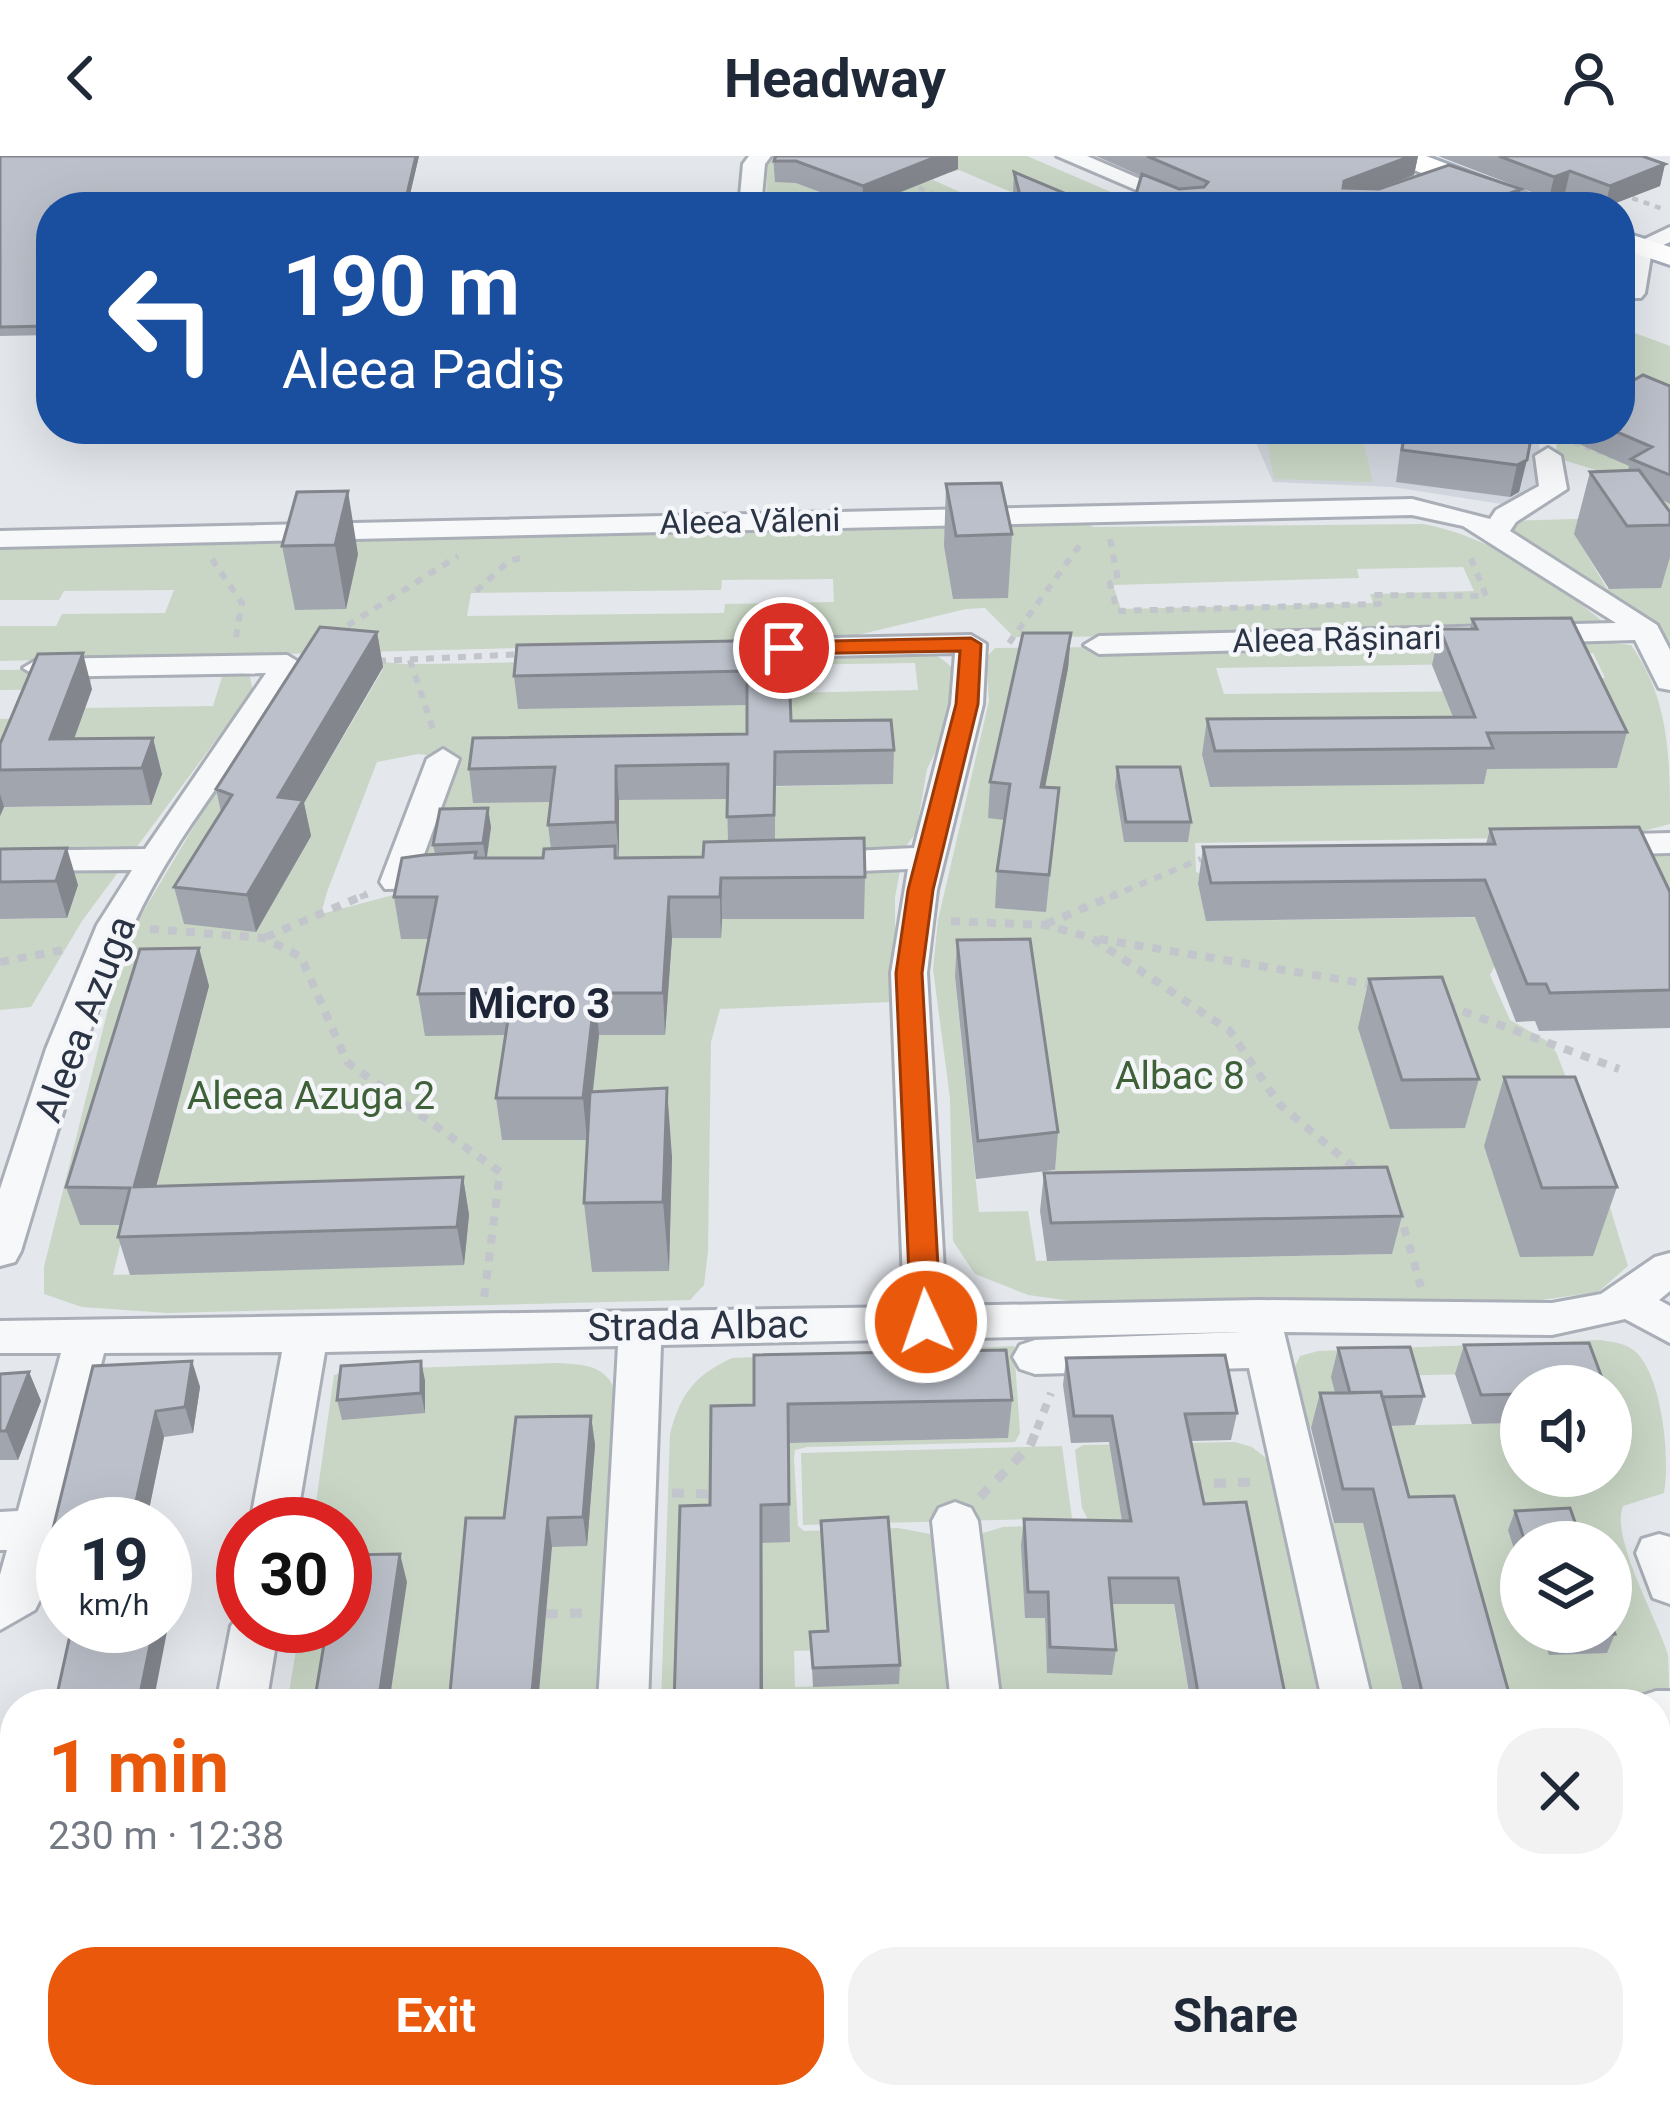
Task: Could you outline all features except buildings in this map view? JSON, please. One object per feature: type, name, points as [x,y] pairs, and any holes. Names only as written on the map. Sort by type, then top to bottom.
[{"type":"main road","points":[[1402,156],[1495,192]]},
{"type":"main road","points":[[1635,244],[1670,257]]},
{"type":"street","points":[[751,192],[754,164],[760,156]]},
{"type":"street","points":[[1086,158],[1161,192]]},
{"type":"street","points":[[1409,187],[1446,174]]},
{"type":"street","points":[[1635,241],[1670,233]]},
{"type":"street","points":[[1548,456],[1553,489],[1506,516],[1495,533],[1646,631],[1670,681]]},
{"type":"street","name":"Aleea Văleni","points":[[0,539],[1412,507],[1455,514],[1495,533]]},
{"type":"street","name":"Aleea Rășinari","points":[[1099,645],[1646,631]]},
{"type":"street","points":[[714,650],[971,644],[967,704],[916,919],[909,973],[926,1322]]},
{"type":"street","points":[[38,668],[287,664]]},
{"type":"street","name":"Aleea Azuga","points":[[0,1251],[65,1049],[111,937],[200,786],[241,736],[287,664]]},
{"type":"street","points":[[443,759],[398,882],[467,879]]},
{"type":"street","points":[[1553,847],[1670,843]]},
{"type":"street","points":[[769,865],[931,858]]},
{"type":"street","name":"Aleea Azuga","points":[[0,861],[155,860]]},
{"type":"street","name":"Strada Albac","points":[[0,1337],[307,1336],[926,1322],[1263,1334],[1430,1318],[1552,1318],[1598,1313],[1630,1303],[1670,1268]]},
{"type":"street","points":[[1630,1303],[1670,1328]]},
{"type":"street","points":[[624,1689],[640,1327]]},
{"type":"street","points":[[1051,1356],[1263,1334],[1345,1689]]},
{"type":"street","points":[[278,1497],[307,1336]]},
{"type":"street","points":[[0,1610],[18,1596],[18,1530],[87,1337]]},
{"type":"street","points":[[955,1521],[974,1689]]},
{"type":"street","points":[[244,1689],[250,1653]]},
{"type":"path","points":[[906,182],[928,192]]},
{"type":"path","points":[[1604,188],[1615,192]]},
{"type":"path","points":[[1635,199],[1670,212]]},
{"type":"path","points":[[1548,456],[1565,444]]},
{"type":"path","points":[[1577,444],[1619,459]]},
{"type":"path","points":[[1103,513],[1118,580],[1110,583],[1117,611],[1379,604],[1375,595],[1486,596]]},
{"type":"path","points":[[1009,643],[1103,513]]},
{"type":"path","points":[[210,534],[215,571],[242,603],[233,648],[287,664],[503,527]]},
{"type":"path","points":[[971,644],[1099,645]]},
{"type":"path","points":[[363,661],[527,654]]},
{"type":"path","points":[[410,660],[443,759]]},
{"type":"path","points":[[1045,925],[1201,860]]},
{"type":"path","points":[[0,962],[20,962],[46,950],[111,937],[264,938],[398,882]]},
{"type":"path","points":[[916,919],[1045,925],[1092,938],[1335,975],[1378,986]]},
{"type":"path","points":[[264,938],[301,957],[347,1062],[500,1172],[480,1329]]},
{"type":"path","points":[[1092,938],[1230,1031],[1279,1104],[1364,1176]]},
{"type":"path","points":[[1442,1004],[1485,1016],[1618,1069]]},
{"type":"path","points":[[1397,1205],[1430,1318]]},
{"type":"path","points":[[955,1521],[1030,1447],[1051,1356]]},
{"type":"shaded area","points":[[1257,444],[1539,444],[1548,492],[1521,507],[1392,487],[1273,482]]},
{"type":"green space","points":[[773,156],[866,156],[921,183],[933,180],[960,192],[766,192],[768,163]]},
{"type":"green space","points":[[913,156],[1027,156],[1111,192],[1011,192],[959,170],[949,173]]},
{"type":"green space","points":[[1635,333],[1670,346],[1670,414],[1635,411]]},
{"type":"green space","points":[[1669,422],[1625,485],[1670,504],[1670,665],[1505,529],[1511,521],[1639,517],[1609,474],[1560,459],[1557,444],[1635,444],[1635,428]],"holes":[[[1575,534],[1659,588],[1607,589]]]},
{"type":"green space","points":[[1268,444],[1364,444],[1373,482],[1274,479]]},
{"type":"green space","points":[[1083,521],[1093,527],[1423,524],[1497,550],[1544,577],[1607,625],[1600,634],[1014,637],[985,608],[837,640],[0,661],[0,626],[56,626],[62,614],[165,613],[174,590],[64,591],[59,600],[0,600],[0,542]],"holes":[[[1463,567],[1474,591],[1370,594],[1373,603],[1121,609],[1113,585],[1359,578],[1357,569]],[[833,579],[834,602],[725,604],[724,613],[467,616],[471,593],[721,590],[722,580]]]},
{"type":"green space","name":"Albac 8","points":[[1631,645],[1654,687],[1665,731],[1670,824],[1640,832],[1506,838],[1195,843],[1196,872],[1210,877],[1603,853],[1670,855],[1670,950],[1500,956],[1490,975],[1510,1020],[1547,1041],[1556,1052],[1584,1123],[1628,1266],[1598,1292],[1527,1302],[1093,1304],[1028,1295],[975,1274],[953,1241],[950,1098],[933,969],[938,920],[989,701],[986,658],[995,648]],"holes":[[[1593,653],[1605,678],[1477,680],[1480,691],[1224,694],[1216,668],[1469,664],[1466,655]],[[1202,756],[1616,767],[1478,769],[1210,787]],[[1198,885],[1502,917],[1207,921]],[[1027,977],[1060,1211],[1391,1254],[1036,1261],[1028,1211],[979,1212],[955,978]]]},
{"type":"green space","name":"Aleea Azuga 2","points":[[903,650],[937,656],[952,668],[947,728],[927,769],[916,833],[903,850],[845,857],[419,870],[415,856],[452,758],[418,754],[377,762],[327,892],[321,914],[450,885],[900,870],[895,898],[895,991],[890,1002],[720,1009],[711,1042],[708,1251],[704,1285],[690,1300],[167,1313],[82,1307],[44,1294],[44,1267],[117,973],[134,927],[287,670],[330,658],[413,664]],"holes":[[[326,662],[383,669],[286,834],[310,837],[256,931],[185,924],[240,832],[225,824]],[[915,663],[918,690],[789,693],[789,704],[518,708],[522,678],[778,674],[778,665]],[[890,753],[892,784],[753,787],[752,798],[474,802],[478,772],[748,768],[749,756]],[[443,828],[491,828],[485,866],[437,867]],[[556,832],[618,832],[619,862],[552,865]],[[707,879],[862,879],[864,918],[722,919],[721,938],[401,938],[410,899],[705,899]],[[151,986],[209,986],[146,1225],[468,1215],[464,1264],[113,1275],[125,1225],[80,1224]],[[668,988],[665,1035],[425,1035],[434,989]],[[517,1039],[598,1040],[587,1140],[503,1140]],[[672,1158],[669,1270],[592,1272],[598,1162]]]},
{"type":"green space","points":[[248,669],[253,690],[82,921],[31,1007],[0,1010],[0,919],[67,918],[0,886],[4,807],[151,805],[0,788],[0,719],[81,718],[85,708],[213,706],[222,677],[92,678],[87,689],[0,690],[0,670]]},
{"type":"green space","points":[[1600,1340],[1637,1353],[1659,1400],[1665,1441],[1664,1493],[1623,1506],[1621,1521],[1500,1521],[1500,1653],[1632,1653],[1632,1565],[1668,1655],[1668,1689],[1479,1689],[1366,1533],[1402,1689],[1353,1689],[1289,1380],[1300,1356],[1318,1351]]},
{"type":"green space","points":[[1014,1346],[1020,1433],[1015,1442],[795,1450],[798,1526],[804,1531],[898,1528],[936,1535],[958,1689],[763,1689],[762,1543],[790,1541],[789,1443],[1007,1438],[756,1443],[712,1543],[681,1689],[662,1689],[670,1434],[691,1387],[732,1358]],"holes":[[[821,1540],[899,1683],[795,1687],[794,1651],[828,1650]]]},
{"type":"green space","points":[[556,1363],[597,1369],[610,1381],[619,1402],[598,1689],[539,1689],[552,1547],[587,1546],[509,1547],[462,1689],[383,1689],[370,1653],[372,1497],[317,1497],[334,1375],[353,1370]]},
{"type":"green space","points":[[1235,1442],[1252,1447],[1271,1462],[1331,1689],[1266,1689],[1161,1531],[1188,1689],[997,1689],[980,1550],[983,1533],[1003,1527],[1090,1524],[1082,1508],[1075,1450],[1083,1445]],"holes":[[[1127,1547],[1106,1604],[1047,1673],[1045,1618]]]},
{"type":"green space","points":[[1062,1446],[1072,1518],[803,1525],[801,1453]]},
{"type":"green space","points":[[296,1653],[334,1653],[328,1689],[290,1689]]},
{"type":"district","name":"Micro 3","points":[[539,1003]]},
{"type":"route","points":[[784,648],[971,644],[967,704],[920,890],[909,973],[926,1322]]}]
